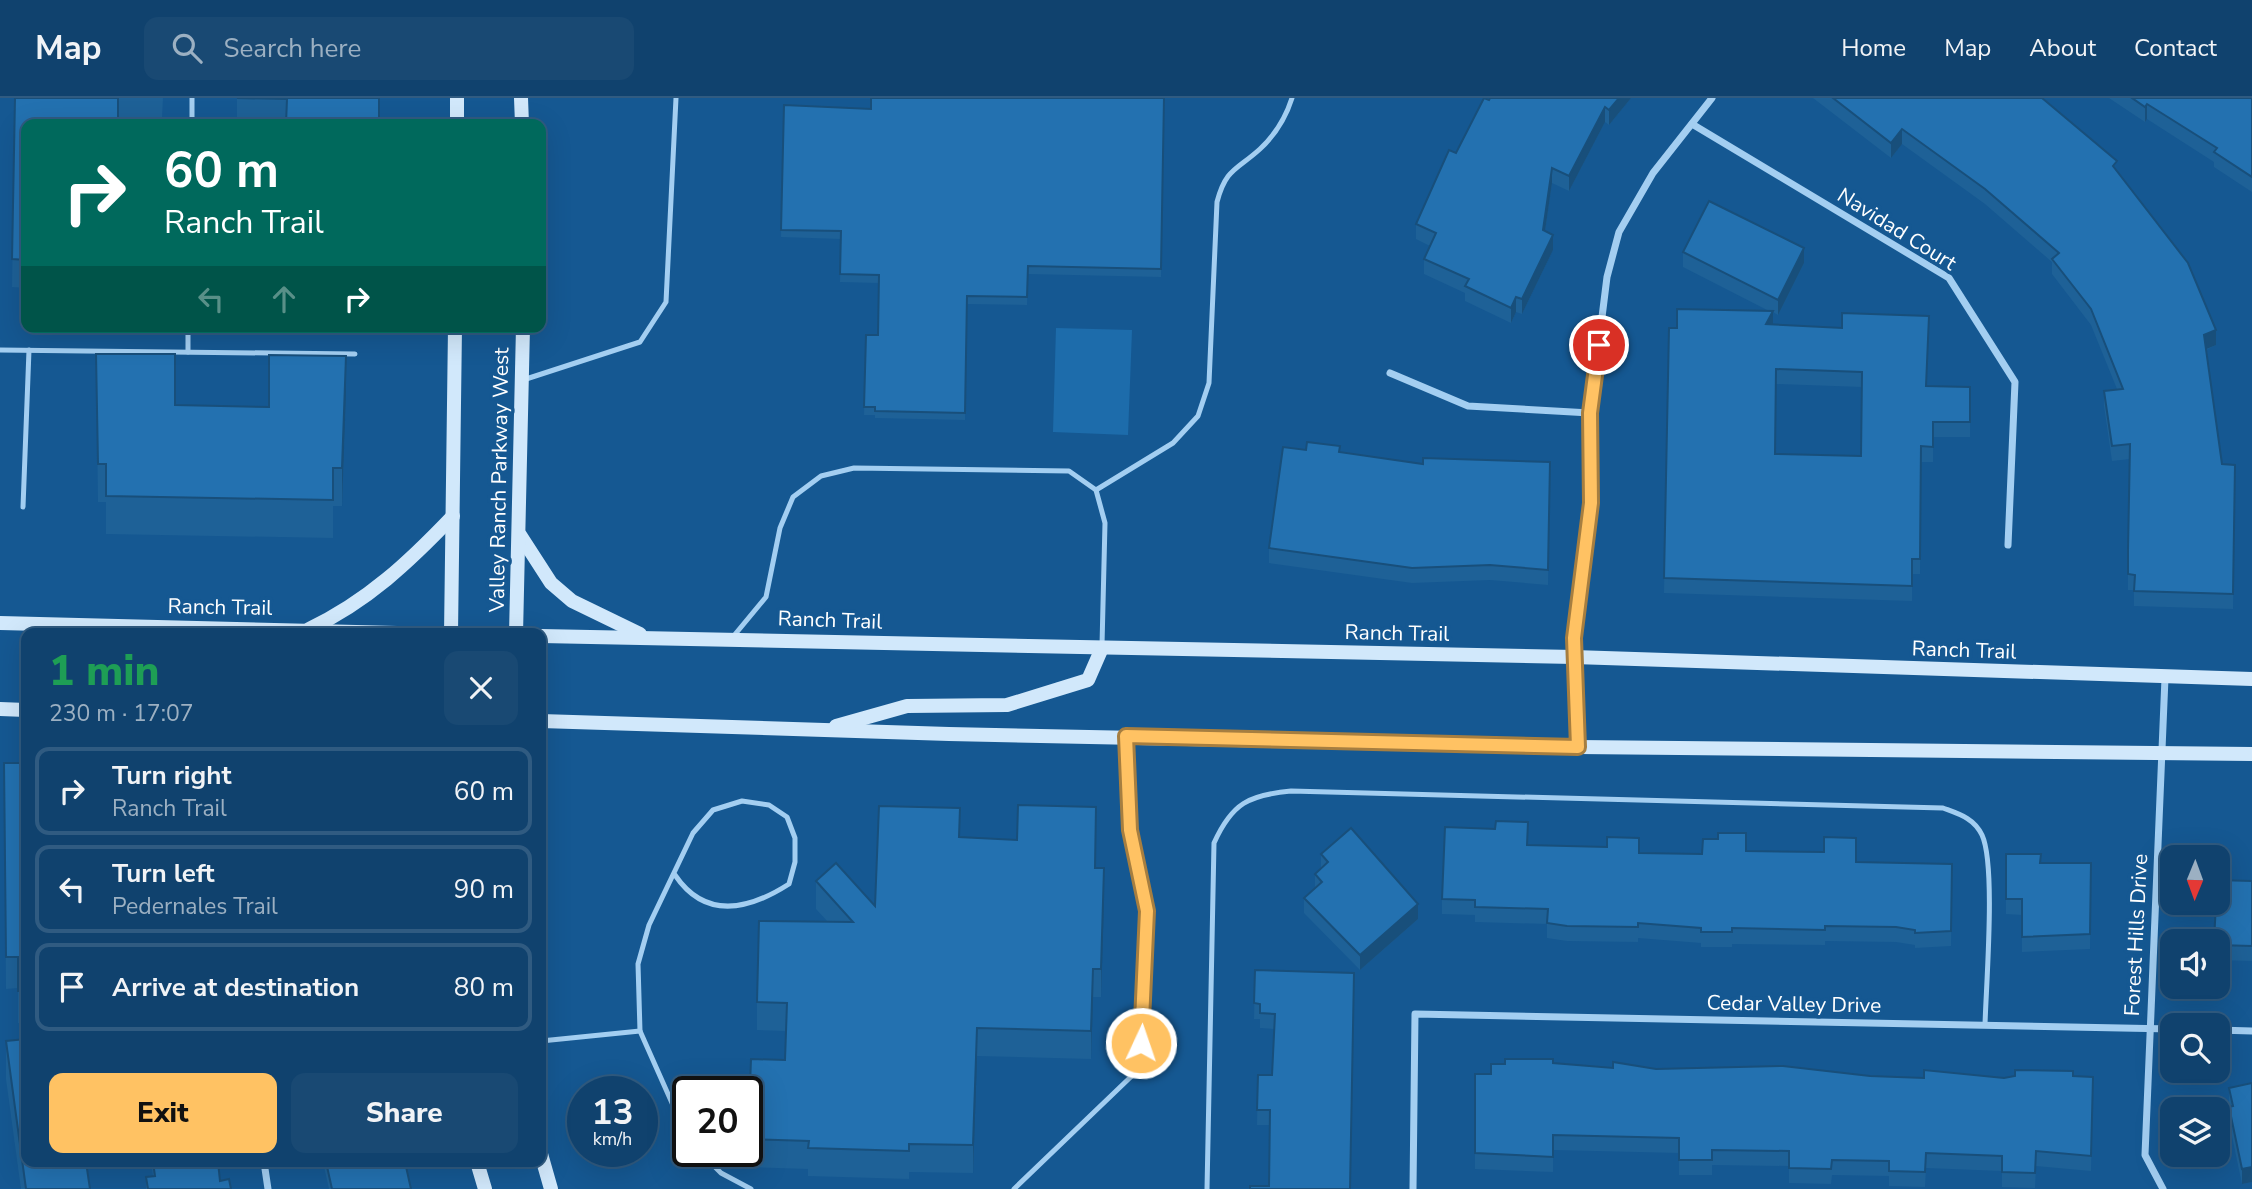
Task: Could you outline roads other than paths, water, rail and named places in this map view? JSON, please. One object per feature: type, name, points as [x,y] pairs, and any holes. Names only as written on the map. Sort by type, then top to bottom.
[{"type":"main road","points":[[457,98],[457,119]]},
{"type":"main road","points":[[521,98],[522,119]]},
{"type":"main road","points":[[451,628],[455,333]]},
{"type":"main road","name":"Valley Ranch Parkway West","points":[[516,628],[523,333]]},
{"type":"main road","points":[[310,628],[374,592],[410,562],[453,516]]},
{"type":"main road","points":[[520,535],[551,583],[572,601],[648,637]]},
{"type":"main road","name":"Ranch Trail","points":[[0,623],[219,628]]},
{"type":"main road","name":"Ranch Trail","points":[[546,636],[1574,657],[2252,679]]},
{"type":"main road","points":[[821,730],[907,706],[1007,705],[1088,680],[1102,648]]},
{"type":"main road","points":[[0,709],[21,710]]},
{"type":"main road","points":[[546,721],[1578,747],[2252,754]]},
{"type":"main road","points":[[478,1167],[485,1189]]},
{"type":"main road","points":[[545,1167],[551,1189]]},
{"type":"street","points":[[1578,747],[1574,638],[1591,503],[1590,413],[1607,277],[1619,232],[1653,173],[1712,98]]},
{"type":"street","name":"Navidad Court","points":[[1692,124],[1949,278],[2015,382],[2008,545]]},
{"type":"street","points":[[1390,373],[1468,406],[1590,413]]},
{"type":"street","name":"Forest Hills Drive","points":[[2163,1189],[2145,1155],[2165,678]]},
{"type":"street","name":"Cedar Valley Drive","points":[[1413,1189],[1415,1014],[2160,1029]]},
{"type":"street","points":[[2230,1030],[2252,1031]]},
{"type":"street","points":[[265,1167],[268,1189]]},
{"type":"lane","points":[[192,98],[192,119]]},
{"type":"lane","points":[[523,380],[640,342],[666,302],[676,98]]},
{"type":"lane","points":[[1096,490],[1173,443],[1198,416],[1209,383],[1217,202],[1222,181],[1236,166],[1259,150],[1279,128],[1292,98]]},
{"type":"lane","points":[[188,333],[188,352]]},
{"type":"lane","points":[[0,350],[355,354]]},
{"type":"lane","points":[[23,507],[29,351]]},
{"type":"lane","points":[[732,639],[766,597],[780,528],[793,497],[821,476],[854,468],[1069,471],[1096,490],[1105,523],[1102,648]]},
{"type":"lane","points":[[1014,1189],[1139,1069],[1147,911],[1130,830],[1126,736]]},
{"type":"lane","points":[[1207,1189],[1214,843],[1223,823],[1242,802],[1262,794],[1291,791],[1943,808],[1970,818],[1982,835],[1986,855],[1985,1025]]},
{"type":"lane","points":[[672,1103],[640,1031],[638,964],[649,925],[675,875],[692,833],[713,810],[742,801],[769,805],[787,817],[795,838],[795,862],[789,884],[766,899],[744,906],[715,906],[685,889],[675,875]]},
{"type":"lane","points":[[546,1040],[640,1031]]},
{"type":"lane","points":[[715,1167],[751,1189]]}]
